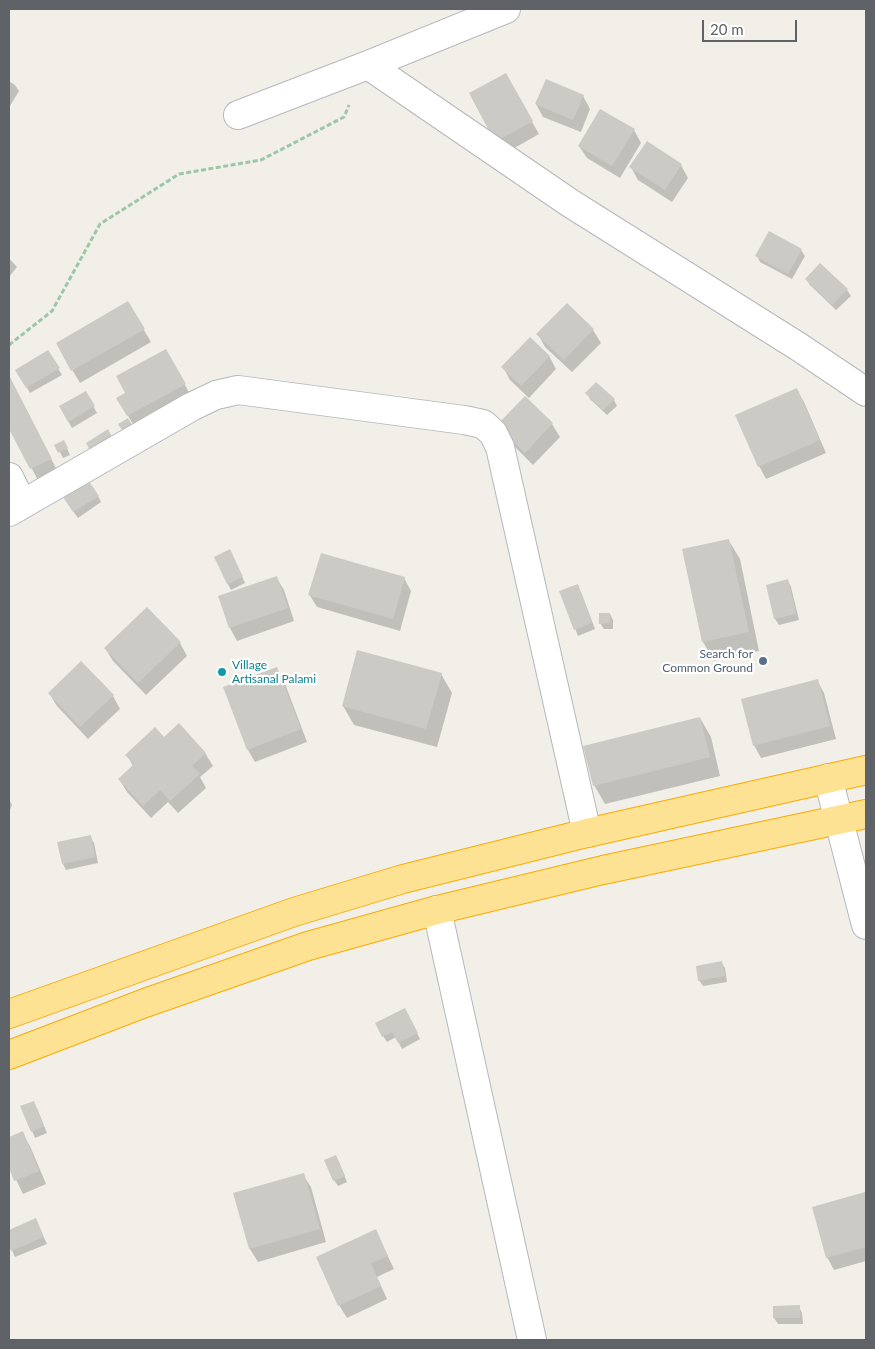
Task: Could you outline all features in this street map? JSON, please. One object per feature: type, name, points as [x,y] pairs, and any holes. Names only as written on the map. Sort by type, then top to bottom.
[{"type":"highway","points":[[9,1014],[294,912],[403,879],[587,833],[866,770]]},
{"type":"highway","points":[[9,1055],[308,946],[437,910],[603,870],[866,814]]},
{"type":"street","points":[[238,115],[506,9]]},
{"type":"street","points":[[368,65],[570,203],[799,347],[866,392]]},
{"type":"street","points":[[9,477],[15,508],[191,407],[216,395],[238,390],[445,417],[483,424],[493,433],[500,447],[587,833]]},
{"type":"street","points":[[828,778],[866,925]]},
{"type":"street","points":[[437,910],[532,1340]]},
{"type":"path","points":[[9,345],[52,311],[100,224],[179,174],[262,160],[344,117],[368,65]]},
{"type":"building","points":[[506,73],[533,121],[495,142],[469,93]]},
{"type":"building","points":[[546,79],[584,95],[573,120],[535,104]]},
{"type":"building","points":[[600,109],[635,129],[612,166],[578,146]]},
{"type":"building","points":[[647,141],[682,164],[665,190],[629,167]]},
{"type":"building","points":[[769,231],[802,249],[788,274],[755,256]]},
{"type":"building","points":[[820,263],[848,289],[832,305],[805,279]]},
{"type":"building","points":[[128,301],[145,329],[71,371],[56,343]]},
{"type":"building","points":[[567,303],[594,329],[564,360],[536,334]]},
{"type":"building","points":[[530,337],[550,356],[521,386],[501,367]]},
{"type":"building","points":[[166,349],[186,384],[127,416],[116,398],[125,393],[116,376]]},
{"type":"building","points":[[48,350],[60,368],[26,388],[15,370]]},
{"type":"building","points":[[9,375],[52,459],[30,469],[9,429]]},
{"type":"building","points":[[596,382],[615,399],[603,410],[585,393]]},
{"type":"building","points":[[797,388],[820,440],[758,467],[735,415]]},
{"type":"building","points":[[86,391],[95,406],[68,422],[59,406]]},
{"type":"building","points":[[525,396],[553,423],[525,453],[497,425]]},
{"type":"building","points":[[128,418],[134,428],[124,433],[118,424]]},
{"type":"building","points":[[108,429],[113,439],[91,452],[86,443]]},
{"type":"building","points":[[64,440],[68,448],[58,453],[54,445]]},
{"type":"building","points":[[88,480],[99,496],[73,512],[63,497]]},
{"type":"building","points":[[729,539],[749,632],[702,642],[682,549]]},
{"type":"building","points":[[230,549],[243,577],[227,584],[214,557]]},
{"type":"building","points":[[321,553],[405,577],[393,619],[308,595]]},
{"type":"building","points":[[277,576],[288,608],[229,628],[218,596]]},
{"type":"building","points":[[788,579],[796,614],[774,619],[766,585]]},
{"type":"building","points":[[578,584],[592,623],[574,630],[559,591]]},
{"type":"building","points":[[147,607],[181,642],[138,683],[104,648]]},
{"type":"building","points":[[599,613],[610,613],[610,623],[599,624]]},
{"type":"building","points":[[357,650],[442,673],[426,729],[342,706]]},
{"type":"building","points":[[81,661],[114,695],[80,727],[48,693]]},
{"type":"building","points":[[277,667],[301,729],[247,750],[223,687]]},
{"type":"building","points":[[818,679],[830,726],[753,746],[741,699]]},
{"type":"building","points":[[700,717],[710,757],[593,786],[583,746]]},
{"type":"building","points":[[179,723],[206,753],[192,766],[200,774],[170,801],[160,790],[143,806],[118,779],[134,764],[125,755],[155,727],[164,737]]},
{"type":"building","points":[[91,835],[95,857],[62,864],[57,842]]},
{"type":"building","points":[[722,961],[725,976],[698,981],[696,966]]},
{"type":"building","points":[[405,1008],[418,1033],[398,1043],[392,1032],[382,1037],[375,1023]]},
{"type":"building","points":[[34,1101],[44,1126],[31,1132],[20,1106]]},
{"type":"building","points":[[23,1131],[39,1171],[14,1181],[9,1168],[9,1137]]},
{"type":"building","points":[[336,1155],[345,1176],[333,1181],[324,1160]]},
{"type":"building","points":[[304,1173],[320,1229],[249,1249],[233,1193]]},
{"type":"building","points":[[865,1192],[866,1247],[826,1258],[812,1207]]},
{"type":"building","points":[[36,1218],[44,1237],[11,1251],[9,1247],[9,1230]]},
{"type":"building","points":[[376,1229],[388,1256],[371,1263],[381,1286],[338,1306],[316,1257]]},
{"type":"building","points":[[800,1305],[800,1318],[773,1318],[773,1306]]},
{"type":"place","name":"Search for Common Ground","points":[[763,661]]},
{"type":"place","name":"Village Artisanal Palami","points":[[222,672]]}]
